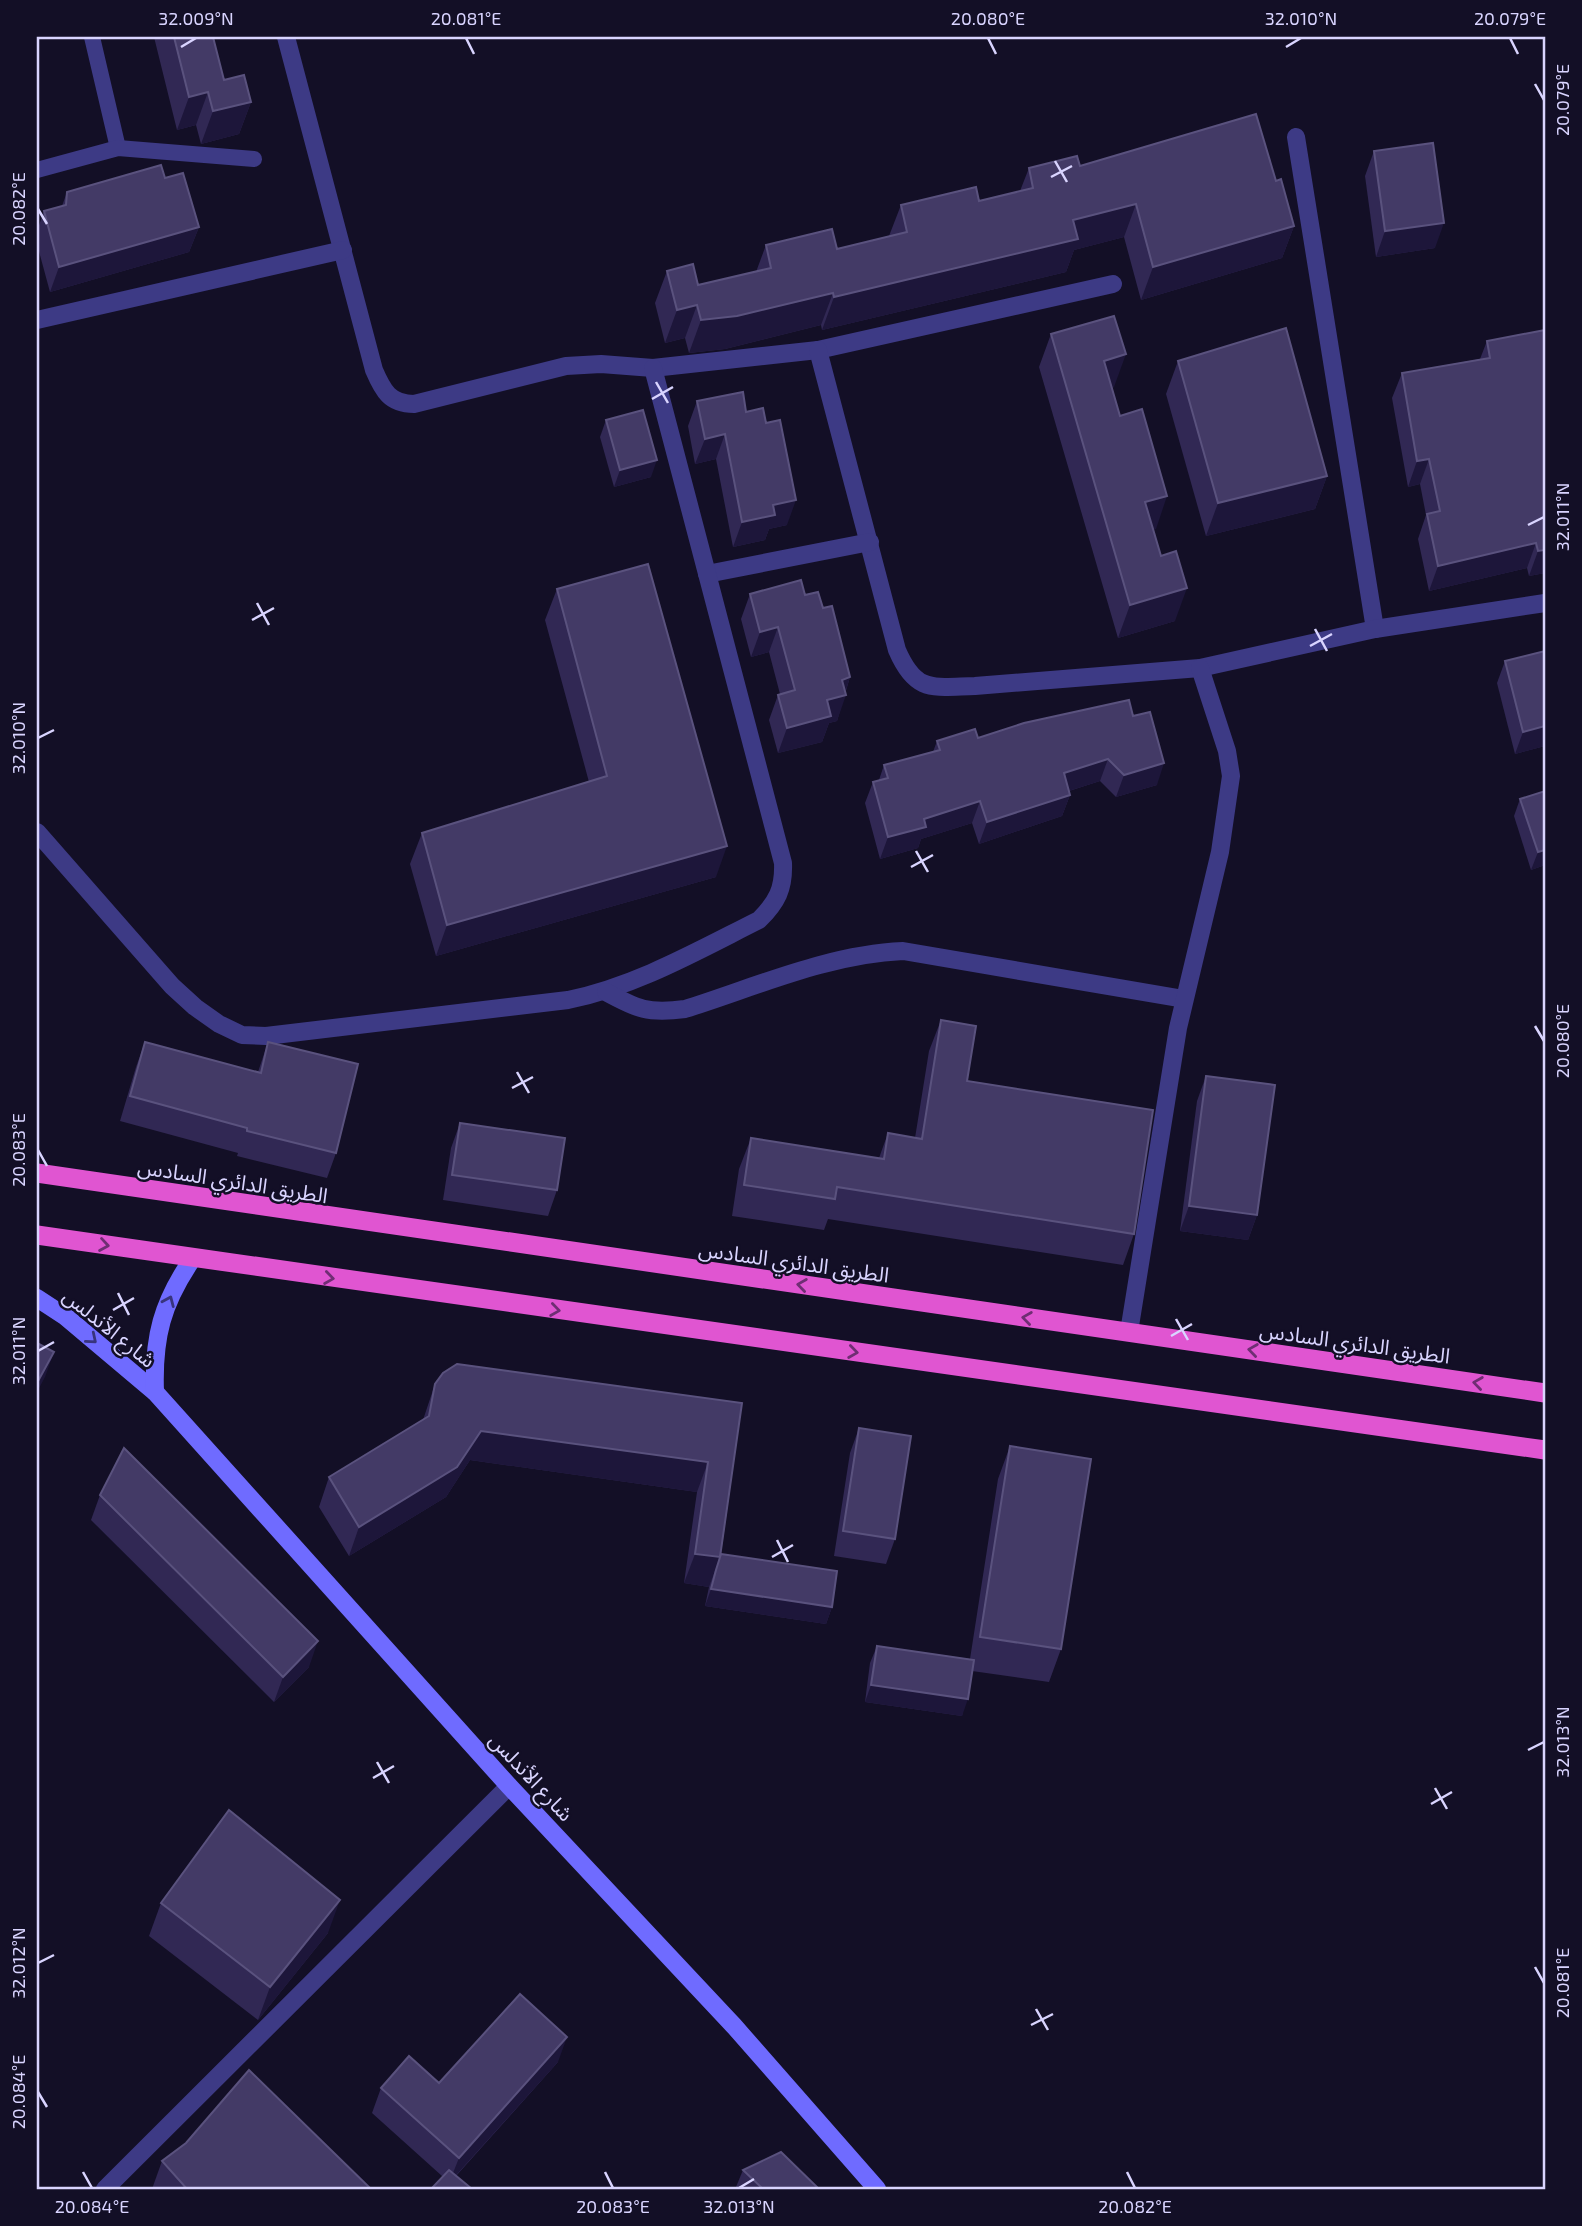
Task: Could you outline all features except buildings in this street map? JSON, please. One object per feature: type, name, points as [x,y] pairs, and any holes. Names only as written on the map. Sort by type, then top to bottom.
[{"type":"highway","name":"الطريق الدائري السادس","points":[[37,1173],[1545,1393]]},
{"type":"highway","points":[[37,1235],[1545,1450]]},
{"type":"main road","name":"شارع الأندلس","points":[[155,1392],[154,1354],[159,1325],[177,1282],[193,1258]]},
{"type":"main road","name":"شارع الأندلس","points":[[37,1298],[66,1317],[155,1392],[509,1786],[734,2026],[877,2189]]},
{"type":"street","points":[[286,37],[374,370],[382,388],[400,404],[414,404],[566,366],[601,364],[653,368],[818,350],[1113,284]]},
{"type":"street","points":[[1296,137],[1376,629]]},
{"type":"street","points":[[37,320],[343,250]]},
{"type":"street","points":[[818,350],[897,650],[906,671],[919,683],[942,687],[975,686],[1200,667],[1376,629],[1545,603]]},
{"type":"street","points":[[37,832],[172,986],[219,1024],[242,1035],[280,1034],[568,1000],[606,992],[635,981],[759,920],[775,905],[783,884],[783,863],[653,368]]},
{"type":"street","points":[[708,574],[870,542]]},
{"type":"street","points":[[1129,1332],[1184,999],[1220,852],[1231,776],[1227,751],[1200,667]]},
{"type":"street","points":[[606,992],[640,1011],[660,1013],[685,1009],[873,952],[903,951],[1184,999]]},
{"type":"street","points":[[105,2189],[509,1786]]},
{"type":"lane","points":[[92,37],[118,148]]},
{"type":"lane","points":[[37,170],[118,148],[254,159]]}]
